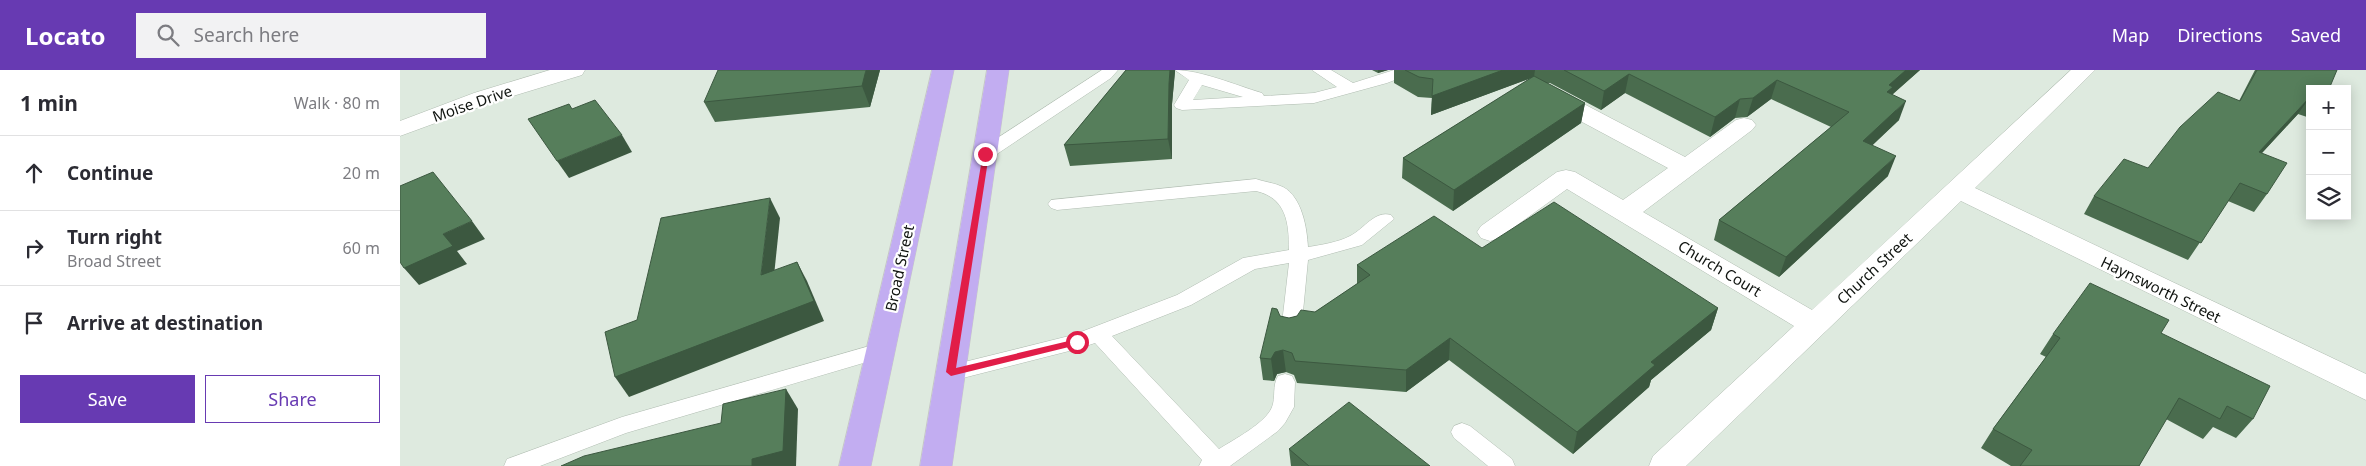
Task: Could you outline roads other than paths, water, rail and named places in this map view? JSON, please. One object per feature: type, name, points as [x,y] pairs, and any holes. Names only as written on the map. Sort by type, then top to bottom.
[{"type":"main road","name":"Broad Street","points":[[855,466],[942,70]]},
{"type":"main road","points":[[936,466],[998,70]]},
{"type":"street","name":"Moise Drive","points":[[400,129],[482,98],[574,70]]},
{"type":"street","name":"Church Street","points":[[1665,466],[2084,70]]},
{"type":"street","points":[[1541,90],[1687,168]]},
{"type":"street","points":[[1625,212],[1744,125]]},
{"type":"street","name":"Church Court","points":[[1490,232],[1566,178],[1814,324]]},
{"type":"street","name":"Haynsworth Street","points":[[1957,190],[2366,388]]},
{"type":"lane","points":[[985,154],[1106,75],[1110,70]]},
{"type":"lane","points":[[1183,70],[1198,79],[1271,101]]},
{"type":"lane","points":[[1320,70],[1350,88]]},
{"type":"lane","points":[[1198,79],[1182,105],[1314,98],[1382,80],[1408,70]]},
{"type":"lane","points":[[1057,204],[1256,185],[1280,193],[1294,212],[1299,256],[1291,332]]},
{"type":"lane","points":[[951,372],[1077,342],[1184,300],[1250,263],[1299,256],[1356,241],[1385,219]]},
{"type":"lane","points":[[1098,334],[1215,464],[1249,442],[1282,410],[1285,382]]},
{"type":"lane","points":[[515,466],[622,426],[880,352]]},
{"type":"lane","points":[[1462,432],[1504,466]]}]
